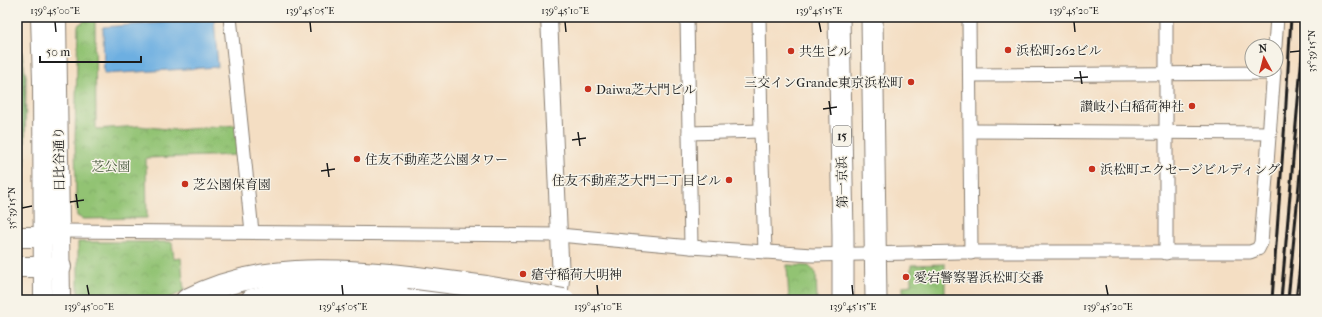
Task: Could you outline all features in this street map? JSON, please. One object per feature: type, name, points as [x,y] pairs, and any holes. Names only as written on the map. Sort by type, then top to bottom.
[{"type":"highway","name":"第一京浜","points":[[839,17],[844,255],[843,300]]},
{"type":"highway","points":[[872,17],[876,300]]},
{"type":"highway","points":[[186,300],[203,291],[248,278],[284,273],[326,270],[409,277],[486,287],[564,300]]},
{"type":"highway","points":[[252,300],[292,291],[316,288],[390,291],[497,300]]},
{"type":"main road","name":"日比谷通り","points":[[40,17],[52,267],[61,300]]},
{"type":"main road","name":"日比谷通り","points":[[51,234],[57,17]]},
{"type":"main road","points":[[17,237],[51,234]]},
{"type":"main road","name":"日比谷通り","points":[[43,300],[52,267]]},
{"type":"main road","points":[[17,268],[52,267]]},
{"type":"street","points":[[230,17],[252,232]]},
{"type":"street","points":[[549,17],[561,278],[560,300]]},
{"type":"street","points":[[687,17],[691,247]]},
{"type":"street","points":[[759,17],[765,252]]},
{"type":"street","points":[[969,17],[971,252]]},
{"type":"street","points":[[1166,17],[1166,253]]},
{"type":"street","points":[[1276,38],[1277,17]]},
{"type":"street","points":[[970,75],[1244,72]]},
{"type":"street","points":[[51,234],[252,232],[559,235],[691,247],[844,255],[971,252],[1250,252],[1258,250],[1261,243],[1274,78]]},
{"type":"street","points":[[689,133],[761,131]]},
{"type":"street","points":[[971,131],[1270,133]]},
{"type":"green space","name":"芝公園","points":[[86,20],[95,20],[96,129],[139,126],[176,130],[237,125],[239,155],[146,158],[147,218],[83,219],[77,216],[75,139],[78,25]]},
{"type":"green space","points":[[17,27],[26,76],[25,166],[19,181],[17,193]]},
{"type":"green space","points":[[17,193],[24,207],[17,214]]},
{"type":"green space","points":[[78,242],[172,242],[174,259],[181,258],[184,291],[166,300],[78,300]]},
{"type":"green space","points":[[945,264],[945,300],[903,300],[903,286],[911,285],[911,265]]},
{"type":"green space","points":[[787,265],[809,266],[816,273],[817,300],[789,300]]},
{"type":"water","points":[[214,19],[218,67],[104,74],[103,27]]},
{"type":"railway","points":[[1272,300],[1291,17]]},
{"type":"railway","points":[[1281,300],[1305,19]]},
{"type":"railway","points":[[1288,300],[1305,121]]},
{"type":"railway","points":[[1296,300],[1305,222]]},
{"type":"place","name":"浜松町262ビル","points":[[1008,50]]},
{"type":"place","name":"共生ビル","points":[[791,51]]},
{"type":"place","name":"三交インGrande東京浜松町","points":[[911,82]]},
{"type":"place","name":"Daiwa芝大門ビル","points":[[588,89]]},
{"type":"place","name":"讃岐小白稲荷神社","points":[[1192,106]]},
{"type":"place","name":"住友不動産芝公園タワー","points":[[357,159]]},
{"type":"place","name":"浜松町エクセージビルディング","points":[[1092,169]]},
{"type":"place","name":"住友不動産芝大門二丁目ビル","points":[[729,180]]},
{"type":"place","name":"芝公園保育園","points":[[185,184]]},
{"type":"place","name":"瘡守稲荷大明神","points":[[523,274]]},
{"type":"place","name":"愛宕警察署浜松町交番","points":[[906,277]]}]
